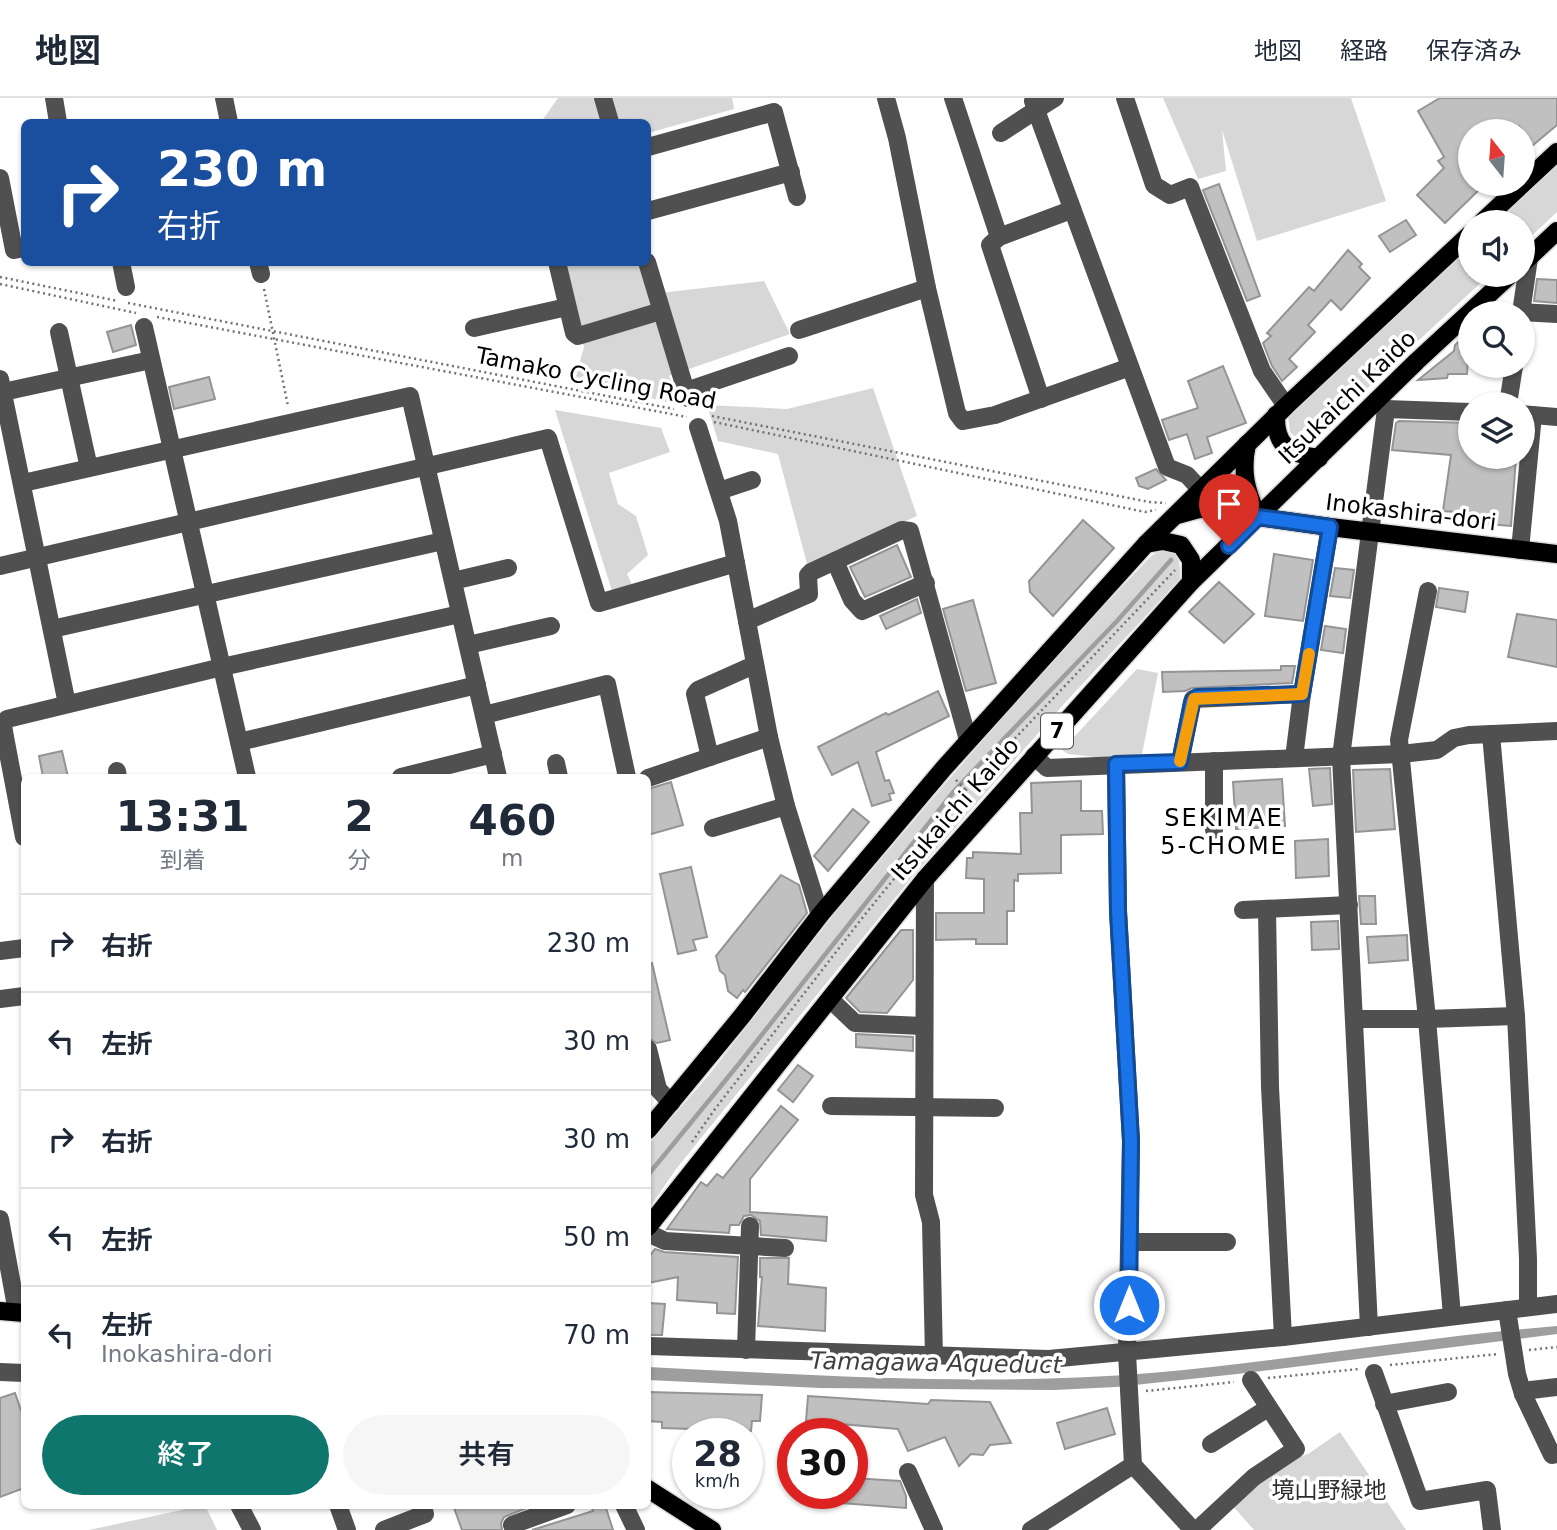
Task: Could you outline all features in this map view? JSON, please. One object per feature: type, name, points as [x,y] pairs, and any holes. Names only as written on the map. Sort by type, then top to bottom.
[{"type":"main road","points":[[1495,210],[1557,152]]},
{"type":"main road","points":[[1535,252],[1557,231]]},
{"type":"main road","name":"Itsukaichi Kaido","points":[[651,1126],[820,915],[968,740],[1146,544],[1281,410],[1458,245]]},
{"type":"main road","name":"Itsukaichi Kaido","points":[[651,1223],[925,879],[1191,582],[1319,458],[1381,404],[1498,287]]},
{"type":"main road","points":[[1281,410],[1278,435],[1282,444],[1300,455],[1319,458]]},
{"type":"main road","points":[[1247,444],[1243,463],[1245,487],[1258,517]]},
{"type":"main road","name":"Inokashira-dori","points":[[1173,516],[1199,509],[1221,509],[1371,533],[1557,554]]},
{"type":"main road","points":[[1146,544],[1163,541],[1181,545],[1189,555],[1191,582]]},
{"type":"main road","points":[[651,1491],[712,1530]]},
{"type":"street","points":[[54,98],[58,119]]},
{"type":"street","points":[[224,98],[228,119]]},
{"type":"street","points":[[603,98],[609,119]]},
{"type":"street","points":[[886,98],[897,138],[927,288],[957,413],[963,421],[995,415],[1130,367]]},
{"type":"street","points":[[953,98],[999,237]]},
{"type":"street","points":[[1001,133],[1034,104],[1055,98]]},
{"type":"street","points":[[1125,98],[1154,185],[1170,195],[1190,187],[1262,371],[1281,410]]},
{"type":"street","points":[[1034,104],[1167,467],[1187,475],[1200,489]]},
{"type":"street","points":[[651,146],[774,112],[797,197]]},
{"type":"street","points":[[651,210],[790,172]]},
{"type":"street","points":[[0,177],[14,250],[21,249]]},
{"type":"street","points":[[1041,399],[990,245],[999,237],[1071,211]]},
{"type":"street","points":[[122,266],[126,286]]},
{"type":"street","points":[[558,266],[574,333],[578,336],[661,311]]},
{"type":"street","points":[[648,266],[728,521],[769,737],[786,806],[820,915]]},
{"type":"street","points":[[799,330],[927,288]]},
{"type":"street","points":[[474,328],[567,307]]},
{"type":"street","points":[[1535,313],[1557,314]]},
{"type":"street","points":[[146,321],[151,360],[246,774]]},
{"type":"street","points":[[59,332],[89,468]]},
{"type":"street","points":[[696,412],[789,356]]},
{"type":"street","points":[[67,704],[2,386],[69,378],[151,360]]},
{"type":"street","points":[[23,483],[410,396],[497,774]]},
{"type":"street","points":[[1369,1327],[1341,757],[1371,533],[1381,404],[1458,411]]},
{"type":"street","points":[[1535,415],[1557,417]]},
{"type":"street","points":[[0,566],[548,438],[598,603],[736,563]]},
{"type":"street","points":[[1520,550],[1525,469]]},
{"type":"street","points":[[719,491],[752,480]]},
{"type":"street","points":[[1294,758],[1330,527]]},
{"type":"street","points":[[747,621],[808,594],[808,575],[906,530],[912,533],[968,740]]},
{"type":"street","points":[[52,629],[443,541]]},
{"type":"street","points":[[835,561],[852,600],[862,611],[926,583]]},
{"type":"street","points":[[453,581],[508,568]]},
{"type":"street","points":[[1428,591],[1399,740],[1427,1019],[1452,1316]]},
{"type":"street","points":[[21,820],[4,725],[7,719],[222,667],[460,614]]},
{"type":"street","points":[[468,645],[551,626]]},
{"type":"street","points":[[710,757],[695,694],[698,690],[754,665]]},
{"type":"street","points":[[484,715],[607,684],[626,774]]},
{"type":"street","points":[[239,742],[477,685]]},
{"type":"street","points":[[1180,762],[1194,699],[1302,694]]},
{"type":"street","points":[[1034,756],[1047,768],[1341,757],[1437,750],[1454,738],[1557,731]]},
{"type":"street","points":[[1491,734],[1516,1016],[1528,1259],[1528,1306],[1510,1333],[1523,1394],[1552,1455],[1557,1454]]},
{"type":"street","points":[[651,777],[769,737]]},
{"type":"street","points":[[413,774],[493,754]]},
{"type":"street","points":[[1214,761],[1214,830]]},
{"type":"street","points":[[1116,764],[1118,911],[1131,1141],[1128,1359],[1133,1465],[1191,1529],[1254,1477],[1296,1449],[1251,1380]]},
{"type":"street","points":[[713,828],[786,806]]},
{"type":"street","points":[[925,879],[924,1195],[931,1222],[934,1357]]},
{"type":"street","points":[[1243,910],[1349,905]]},
{"type":"street","points":[[1267,909],[1270,1087],[1283,1337]]},
{"type":"street","points":[[0,951],[21,948]]},
{"type":"street","points":[[0,999],[21,996]]},
{"type":"street","points":[[831,1000],[855,1023],[923,1026]]},
{"type":"street","points":[[1354,1018],[1516,1016]]},
{"type":"street","points":[[651,1061],[658,1089],[671,1103]]},
{"type":"street","points":[[831,1106],[995,1108]]},
{"type":"street","points":[[0,1219],[14,1312]]},
{"type":"street","points":[[746,1350],[750,1226]]},
{"type":"street","points":[[651,1234],[665,1241],[785,1248]]},
{"type":"street","points":[[1130,1242],[1227,1242]]},
{"type":"street","points":[[1528,1306],[1557,1304]]},
{"type":"street","points":[[651,1346],[934,1357],[1128,1359],[1452,1316],[1510,1333]]},
{"type":"street","points":[[1375,1369],[1384,1404],[1420,1501],[1486,1490],[1492,1530]]},
{"type":"street","points":[[0,1372],[21,1373]]},
{"type":"street","points":[[1523,1394],[1531,1390],[1557,1387]]},
{"type":"street","points":[[1384,1404],[1448,1392]]},
{"type":"street","points":[[1211,1444],[1268,1408]]},
{"type":"street","points":[[1031,1530],[1133,1465]]},
{"type":"street","points":[[908,1472],[934,1530]]},
{"type":"street","points":[[241,1509],[252,1530]]},
{"type":"street","points":[[339,1509],[347,1530]]},
{"type":"street","points":[[384,1530],[425,1514],[423,1509]]},
{"type":"street","points":[[514,1530],[512,1525],[556,1509]]},
{"type":"street","points":[[626,1509],[636,1530]]},
{"type":"path","points":[[260,268],[292,422]]},
{"type":"path","name":"Tamako Cycling Road","points":[[0,277],[1149,502],[1187,503]]},
{"type":"path","points":[[0,284],[135,313],[133,304]]},
{"type":"path","points":[[146,321],[275,339],[696,412],[1145,512],[1187,503]]},
{"type":"path","points":[[688,1148],[715,1109],[964,789],[1189,555]]},
{"type":"path","points":[[957,782],[964,789]]},
{"type":"path","points":[[1129,1390],[1375,1369],[1510,1333],[1557,1347]]},
{"type":"green space","points":[[558,98],[732,98],[734,109],[651,132],[651,119],[543,119]]},
{"type":"green space","points":[[1163,98],[1351,98],[1386,201],[1257,241],[1222,130],[1226,171],[1198,179]]},
{"type":"green space","points":[[1557,165],[1557,212],[1535,233],[1535,210],[1506,210],[1522,196],[1535,196],[1535,184]]},
{"type":"green space","points":[[1458,254],[1458,287],[1476,287],[1305,446],[1290,432],[1288,416]]},
{"type":"green space","points":[[562,266],[642,266],[651,294],[764,281],[790,334],[669,376],[682,406],[575,379],[584,347]]},
{"type":"green space","points":[[873,388],[917,516],[807,564],[778,454],[718,441],[707,405],[787,409]]},
{"type":"green space","points":[[555,410],[661,428],[670,452],[609,473],[618,504],[636,516],[648,555],[627,574],[635,591],[613,594]]},
{"type":"green space","points":[[1164,548],[1174,553],[1179,564],[1180,579],[1063,705],[913,876],[676,1169],[651,1206],[651,1142],[708,1076],[836,912],[944,785],[1051,662],[1151,556]]},
{"type":"green space","points":[[1137,669],[1158,673],[1142,754],[1114,759],[1068,754],[1062,750]]},
{"type":"green space","name":"境山野緑地","points":[[1340,1432],[1406,1530],[1254,1530],[1232,1505],[1257,1482],[1291,1460],[1308,1454]]},
{"type":"green space","points":[[186,1509],[207,1509],[217,1530],[89,1530]]},
{"type":"shaded area","points":[[1557,1326],[1557,1334],[1116,1387],[1054,1390],[820,1388],[651,1380],[651,1367],[900,1378],[1088,1377],[1202,1368]]},
{"type":"building","points":[[1440,98],[1557,98],[1557,125],[1535,143],[1535,119],[1458,119],[1458,196],[1473,196],[1445,223],[1417,195],[1444,168],[1438,161],[1444,157],[1418,111]]},
{"type":"building","points":[[1219,184],[1260,296],[1247,301],[1203,190]]},
{"type":"building","points":[[1406,220],[1416,235],[1390,252],[1379,236]]},
{"type":"building","points":[[1348,250],[1362,264],[1359,267],[1370,278],[1341,310],[1331,300],[1308,325],[1315,332],[1289,359],[1297,367],[1282,381],[1272,366],[1263,343],[1271,336],[1267,333],[1309,287],[1314,291]]},
{"type":"building","points":[[1537,279],[1557,280],[1557,303],[1534,301]]},
{"type":"building","points":[[131,325],[136,345],[113,352],[107,332]]},
{"type":"building","points":[[1458,342],[1458,374],[1448,374],[1447,378],[1418,380],[1454,351]]},
{"type":"building","points":[[1223,366],[1246,423],[1207,437],[1212,453],[1195,459],[1187,434],[1169,440],[1162,420],[1198,408],[1188,381]]},
{"type":"building","points":[[209,377],[215,399],[174,409],[169,387]]},
{"type":"building","points":[[1396,423],[1458,423],[1458,469],[1515,469],[1511,526],[1455,518],[1455,512],[1443,511],[1451,455],[1392,450]]},
{"type":"building","points":[[1156,469],[1166,480],[1148,489],[1139,486],[1136,478]]},
{"type":"building","points":[[1083,520],[1114,548],[1053,616],[1030,592],[1029,581]]},
{"type":"building","points":[[897,545],[911,577],[865,597],[850,567]]},
{"type":"building","points":[[1274,554],[1313,560],[1303,621],[1265,616]]},
{"type":"building","points":[[1335,568],[1354,570],[1350,598],[1330,596]]},
{"type":"building","points":[[1219,582],[1254,614],[1224,643],[1189,612]]},
{"type":"building","points":[[1439,588],[1468,592],[1465,612],[1436,607]]},
{"type":"building","points":[[917,599],[921,613],[886,629],[880,616]]},
{"type":"building","points":[[973,600],[996,683],[966,691],[943,609]]},
{"type":"building","points":[[1517,614],[1557,620],[1557,667],[1508,657]]},
{"type":"building","points":[[1325,626],[1346,629],[1343,653],[1321,650]]},
{"type":"building","points":[[1281,666],[1295,666],[1292,683],[1163,692],[1162,672],[1281,670]]},
{"type":"building","points":[[938,691],[949,716],[876,752],[885,781],[889,780],[894,793],[889,794],[891,800],[872,806],[858,762],[832,775],[818,747]]},
{"type":"building","points":[[62,751],[67,774],[42,774],[39,756]]},
{"type":"building","points":[[1330,768],[1332,804],[1313,806],[1309,769]]},
{"type":"building","points":[[1390,769],[1395,829],[1356,832],[1353,770]]},
{"type":"building","points":[[1282,779],[1285,826],[1236,829],[1233,782]]},
{"type":"building","points":[[1081,781],[1081,811],[1102,811],[1103,834],[1061,835],[1061,873],[1018,874],[1018,881],[1014,880],[1014,911],[1007,911],[1007,944],[976,944],[976,939],[936,940],[936,913],[984,913],[984,879],[966,878],[967,858],[973,858],[973,852],[1021,854],[1020,813],[1032,813],[1031,783]]},
{"type":"building","points":[[671,782],[683,825],[651,834],[651,788]]},
{"type":"building","points":[[853,809],[869,822],[828,871],[814,856]]},
{"type":"building","points":[[1328,839],[1329,876],[1296,878],[1295,841]]},
{"type":"building","points":[[691,867],[707,937],[693,940],[696,950],[678,954],[660,874]]},
{"type":"building","points":[[781,875],[799,885],[807,913],[745,992],[743,990],[737,998],[728,991],[725,975],[720,971],[716,956]]},
{"type":"building","points":[[1359,896],[1375,896],[1376,924],[1361,924]]},
{"type":"building","points":[[1338,921],[1339,949],[1312,950],[1311,922]]},
{"type":"building","points":[[901,930],[913,930],[913,980],[887,1013],[860,1012],[846,998]]},
{"type":"building","points":[[1407,935],[1408,960],[1369,963],[1367,937]]},
{"type":"building","points":[[651,963],[670,1040],[657,1043],[651,1040]]},
{"type":"building","points":[[856,1034],[913,1037],[913,1051],[856,1047]]},
{"type":"building","points":[[798,1065],[813,1076],[793,1102],[778,1090]]},
{"type":"building","points":[[781,1106],[798,1120],[750,1179],[750,1212],[827,1217],[826,1241],[761,1235],[760,1221],[751,1215],[744,1216],[739,1225],[730,1225],[729,1233],[667,1229],[701,1182],[707,1186],[717,1174],[723,1178]]},
{"type":"building","points":[[655,1249],[664,1252],[738,1257],[735,1314],[717,1313],[717,1303],[677,1300],[678,1277],[651,1282],[651,1254]]},
{"type":"building","points":[[760,1258],[789,1258],[788,1284],[826,1288],[825,1331],[758,1326],[762,1277]]},
{"type":"building","points":[[651,1303],[665,1304],[662,1335],[651,1335]]},
{"type":"building","points":[[651,1392],[762,1395],[760,1418],[672,1418],[672,1428],[662,1428],[662,1422],[651,1421]]},
{"type":"building","points":[[15,1393],[21,1410],[21,1489],[0,1497],[0,1398]]},
{"type":"building","points":[[808,1396],[928,1404],[931,1400],[990,1402],[1011,1443],[990,1445],[983,1455],[971,1454],[959,1466],[945,1437],[908,1451],[898,1429],[868,1426],[868,1418],[806,1418]]},
{"type":"building","points":[[1107,1408],[1115,1434],[1065,1449],[1057,1423]]},
{"type":"building","points":[[868,1479],[900,1481],[906,1496],[906,1508],[868,1505]]},
{"type":"building","points":[[454,1509],[524,1509],[504,1517],[502,1530],[462,1530]]},
{"type":"building","points":[[592,1509],[606,1509],[613,1530],[532,1530],[593,1511]]},
{"type":"waterway","points":[[651,1171],[955,790],[1117,621],[1171,560]]},
{"type":"slow traffic","points":[[1180,761],[1194,699],[1203,696],[1302,694],[1309,654]]},
{"type":"district","name":"SEKIMAE 5-CHOME","points":[[1224,832]]},
{"type":"route","points":[[1129,1305],[1131,1141],[1118,911],[1116,764],[1180,762],[1192,702],[1197,697],[1302,694],[1330,527],[1258,517],[1229,546]]},
{"type":"water label","name":"Tamagawa Aqueduct","points":[[936,1363]]}]
